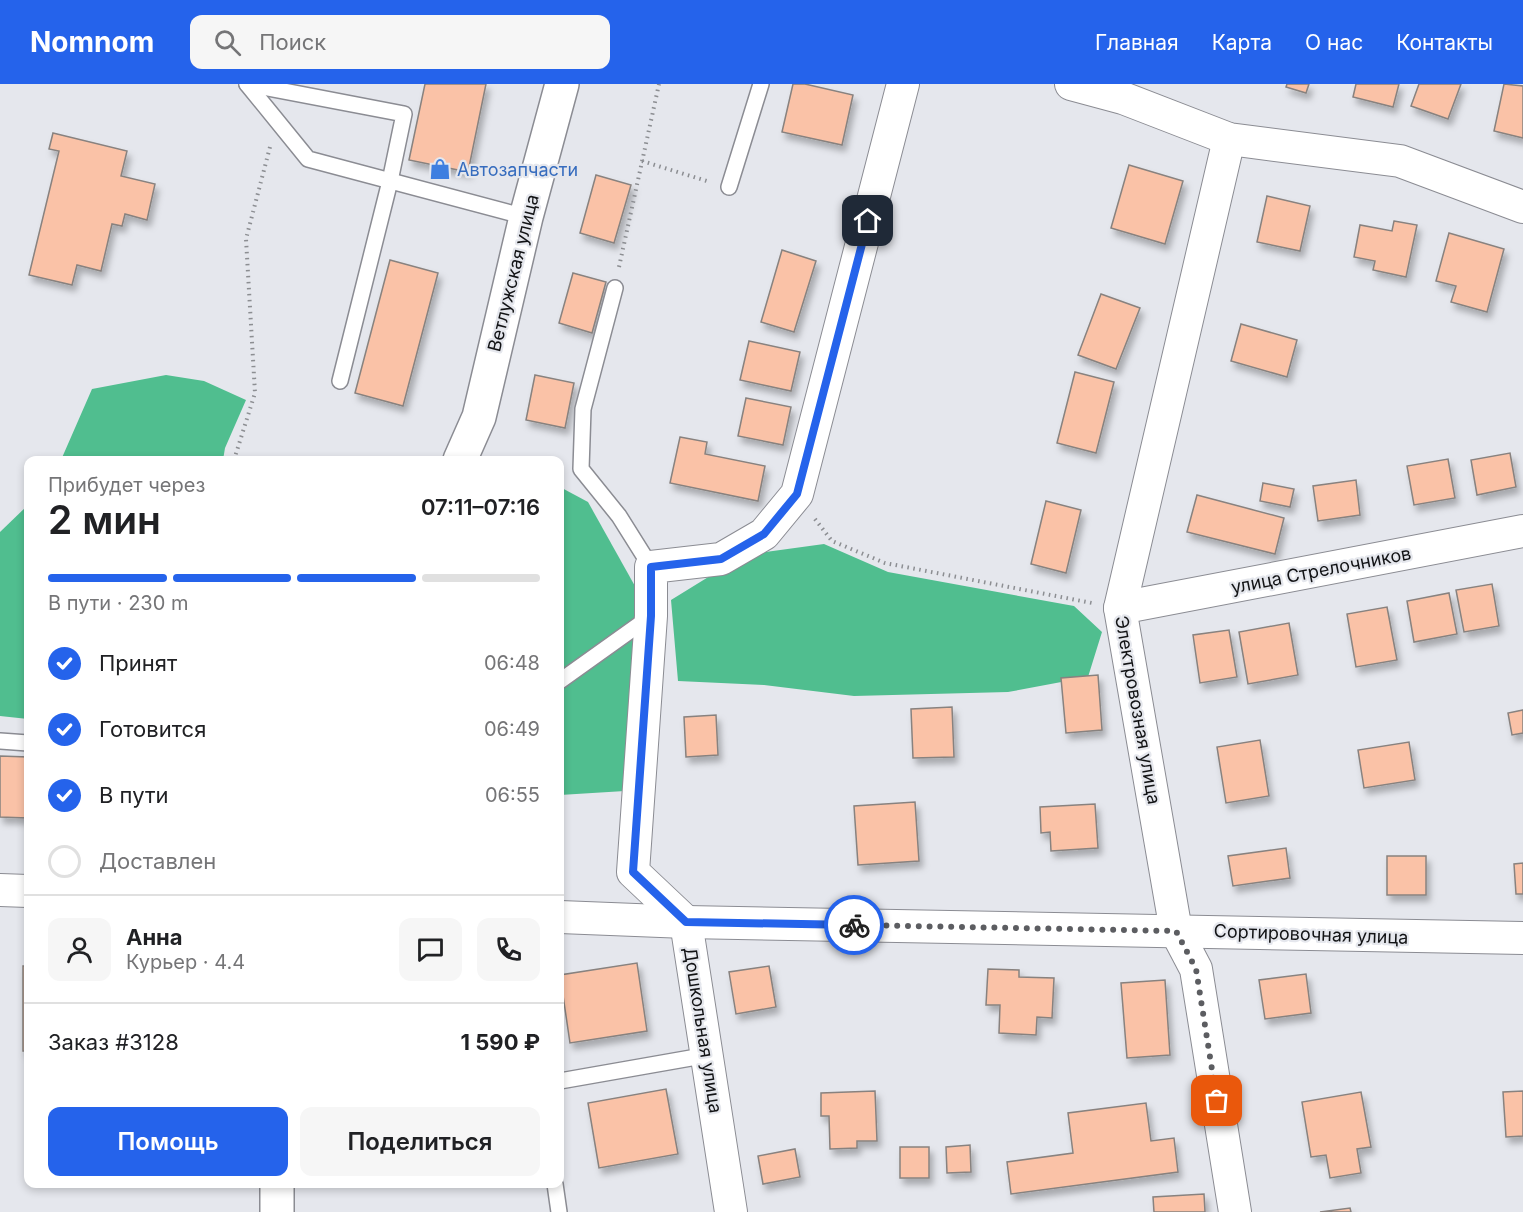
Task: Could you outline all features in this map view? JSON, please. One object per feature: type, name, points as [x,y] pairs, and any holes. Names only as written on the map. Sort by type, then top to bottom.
[{"type":"main road","name":"Ветлужская улица","points":[[462,456],[478,417],[526,217],[562,84]]},
{"type":"main road","points":[[277,1188],[277,1212]]},
{"type":"street","points":[[651,567],[721,559],[764,534],[797,494],[903,84]]},
{"type":"street","points":[[1071,84],[1123,98],[1229,140],[1400,161],[1523,207]]},
{"type":"street","name":"Электровозная улица","points":[[1229,140],[1120,608],[1176,931],[1196,969],[1235,1212]]},
{"type":"street","name":"улица Стрелочников","points":[[1120,608],[1523,531]]},
{"type":"street","name":"Дошкольная улица","points":[[651,567],[651,616],[633,872],[686,922],[731,1212]]},
{"type":"street","points":[[0,890],[24,891]]},
{"type":"street","name":"Сортировочная улица","points":[[564,917],[686,922],[1523,938]]},
{"type":"lane","points":[[247,84],[308,159],[526,217]]},
{"type":"lane","points":[[247,84],[404,114],[390,181],[340,381]]},
{"type":"lane","points":[[729,188],[761,84]]},
{"type":"lane","points":[[615,288],[584,409],[581,469],[619,516],[651,567]]},
{"type":"lane","points":[[564,678],[651,616]]},
{"type":"lane","points":[[0,741],[24,743]]},
{"type":"lane","points":[[564,1080],[708,1055]]},
{"type":"lane","points":[[556,1188],[559,1212]]},
{"type":"path","points":[[615,288],[659,84]]},
{"type":"path","points":[[235,456],[255,393],[246,239],[277,121]]},
{"type":"path","points":[[642,161],[729,188]]},
{"type":"path","points":[[797,494],[832,541],[885,563],[1120,608]]},
{"type":"green space","points":[[166,375],[204,381],[246,400],[224,456],[63,456],[92,389]]},
{"type":"green space","points":[[564,489],[588,502],[645,604],[641,790],[564,795]]},
{"type":"green space","points":[[24,509],[24,719],[0,716],[0,532]]},
{"type":"green space","points":[[824,544],[888,572],[1074,606],[1102,632],[1088,677],[1008,692],[854,696],[764,685],[678,681],[671,600],[744,555]]},
{"type":"building","points":[[425,84],[486,84],[468,172],[409,160]]},
{"type":"building","points":[[793,84],[805,84],[853,95],[842,145],[782,132]]},
{"type":"building","points":[[1287,84],[1309,84],[1306,93],[1286,87]]},
{"type":"building","points":[[1356,84],[1399,84],[1393,107],[1353,97]]},
{"type":"building","points":[[1419,84],[1461,84],[1448,119],[1411,106]]},
{"type":"building","points":[[1504,84],[1523,86],[1523,138],[1494,131]]},
{"type":"building","points":[[53,133],[127,151],[121,176],[155,184],[147,220],[125,214],[122,226],[112,224],[101,271],[77,265],[72,285],[29,275],[59,151],[49,149]]},
{"type":"building","points":[[1129,165],[1183,181],[1165,244],[1111,228]]},
{"type":"building","points":[[596,175],[631,185],[614,243],[580,233]]},
{"type":"building","points":[[1267,196],[1310,206],[1300,251],[1257,242]]},
{"type":"building","points":[[1394,221],[1417,225],[1406,277],[1373,270],[1375,261],[1354,257],[1360,225],[1392,231]]},
{"type":"building","points":[[1449,233],[1504,249],[1487,312],[1451,302],[1456,286],[1436,281]]},
{"type":"building","points":[[782,250],[816,261],[794,332],[761,322]]},
{"type":"building","points":[[390,260],[438,273],[403,406],[355,393]]},
{"type":"building","points":[[573,273],[606,282],[592,333],[559,323]]},
{"type":"building","points":[[1101,294],[1140,308],[1116,369],[1078,355]]},
{"type":"building","points":[[1241,324],[1297,340],[1287,377],[1231,361]]},
{"type":"building","points":[[749,341],[800,352],[791,391],[740,380]]},
{"type":"building","points":[[1075,372],[1114,382],[1096,453],[1057,443]]},
{"type":"building","points":[[535,375],[574,383],[565,428],[526,420]]},
{"type":"building","points":[[746,398],[791,407],[783,445],[738,436]]},
{"type":"building","points":[[680,437],[707,442],[705,454],[765,466],[758,501],[670,483]]},
{"type":"building","points":[[1510,453],[1516,487],[1477,495],[1471,460]]},
{"type":"building","points":[[1448,459],[1455,498],[1414,505],[1407,466]]},
{"type":"building","points":[[1356,480],[1360,515],[1318,521],[1313,486]]},
{"type":"building","points":[[1263,483],[1294,489],[1290,507],[1260,501]]},
{"type":"building","points":[[1197,495],[1284,518],[1275,554],[1187,532]]},
{"type":"building","points":[[1046,501],[1081,510],[1066,573],[1031,564]]},
{"type":"building","points":[[1492,584],[1499,626],[1464,632],[1456,590]]},
{"type":"building","points":[[1449,593],[1457,634],[1414,642],[1407,601]]},
{"type":"building","points":[[1387,607],[1397,660],[1356,667],[1347,614]]},
{"type":"building","points":[[1289,623],[1298,675],[1248,684],[1239,632]]},
{"type":"building","points":[[1229,630],[1237,677],[1200,683],[1193,635]]},
{"type":"building","points":[[1098,675],[1102,730],[1066,733],[1061,678]]},
{"type":"building","points":[[952,707],[954,757],[913,758],[911,709]]},
{"type":"building","points":[[1523,710],[1523,733],[1512,735],[1508,713]]},
{"type":"building","points":[[716,715],[718,755],[686,757],[684,717]]},
{"type":"building","points":[[1260,740],[1269,796],[1226,803],[1217,747]]},
{"type":"building","points":[[1409,742],[1415,780],[1364,788],[1358,750]]},
{"type":"building","points":[[0,756],[24,757],[24,818],[0,817]]},
{"type":"building","points":[[915,802],[919,861],[858,865],[854,806]]},
{"type":"building","points":[[1095,804],[1098,848],[1051,851],[1050,832],[1041,833],[1040,807]]},
{"type":"building","points":[[1286,848],[1290,878],[1233,886],[1228,856]]},
{"type":"building","points":[[1387,856],[1426,856],[1426,895],[1387,895]]},
{"type":"building","points":[[1523,863],[1523,894],[1516,894],[1514,864]]},
{"type":"building","points":[[637,963],[647,1031],[570,1043],[564,1002],[564,974]]},
{"type":"building","points":[[23,966],[24,966],[24,1051]]},
{"type":"building","points":[[769,966],[776,1007],[736,1014],[729,972]]},
{"type":"building","points":[[988,969],[1019,970],[1019,977],[1054,978],[1052,1018],[1037,1017],[1036,1035],[999,1033],[1000,1005],[986,1005]]},
{"type":"building","points":[[1306,974],[1311,1013],[1265,1019],[1259,980]]},
{"type":"building","points":[[1165,980],[1170,1055],[1127,1058],[1121,983]]},
{"type":"building","points":[[666,1089],[678,1154],[599,1168],[588,1103]]},
{"type":"building","points":[[875,1091],[877,1141],[857,1141],[857,1148],[830,1149],[829,1116],[821,1116],[821,1093]]},
{"type":"building","points":[[1523,1091],[1523,1136],[1506,1137],[1503,1092]]},
{"type":"building","points":[[1361,1092],[1371,1147],[1357,1149],[1361,1173],[1330,1178],[1326,1155],[1311,1157],[1302,1102]]},
{"type":"building","points":[[1146,1103],[1151,1141],[1174,1138],[1178,1172],[1011,1194],[1007,1162],[1073,1153],[1068,1113]]},
{"type":"building","points":[[970,1145],[971,1172],[947,1173],[946,1147]]},
{"type":"building","points":[[900,1147],[929,1147],[929,1178],[900,1178]]},
{"type":"building","points":[[795,1149],[800,1177],[763,1184],[758,1156]]},
{"type":"building","points":[[1204,1194],[1205,1212],[1154,1212],[1153,1197]]},
{"type":"building","points":[[1350,1208],[1351,1212],[1320,1212]]},
{"type":"way so far","points":[[854,925],[1176,931],[1196,969],[1217,1101]]},
{"type":"place","name":"Автозапчасти","points":[[440,169]]},
{"type":"route","points":[[854,925],[686,922],[633,872],[651,616],[651,567],[721,559],[764,534],[797,494],[868,221]]}]
